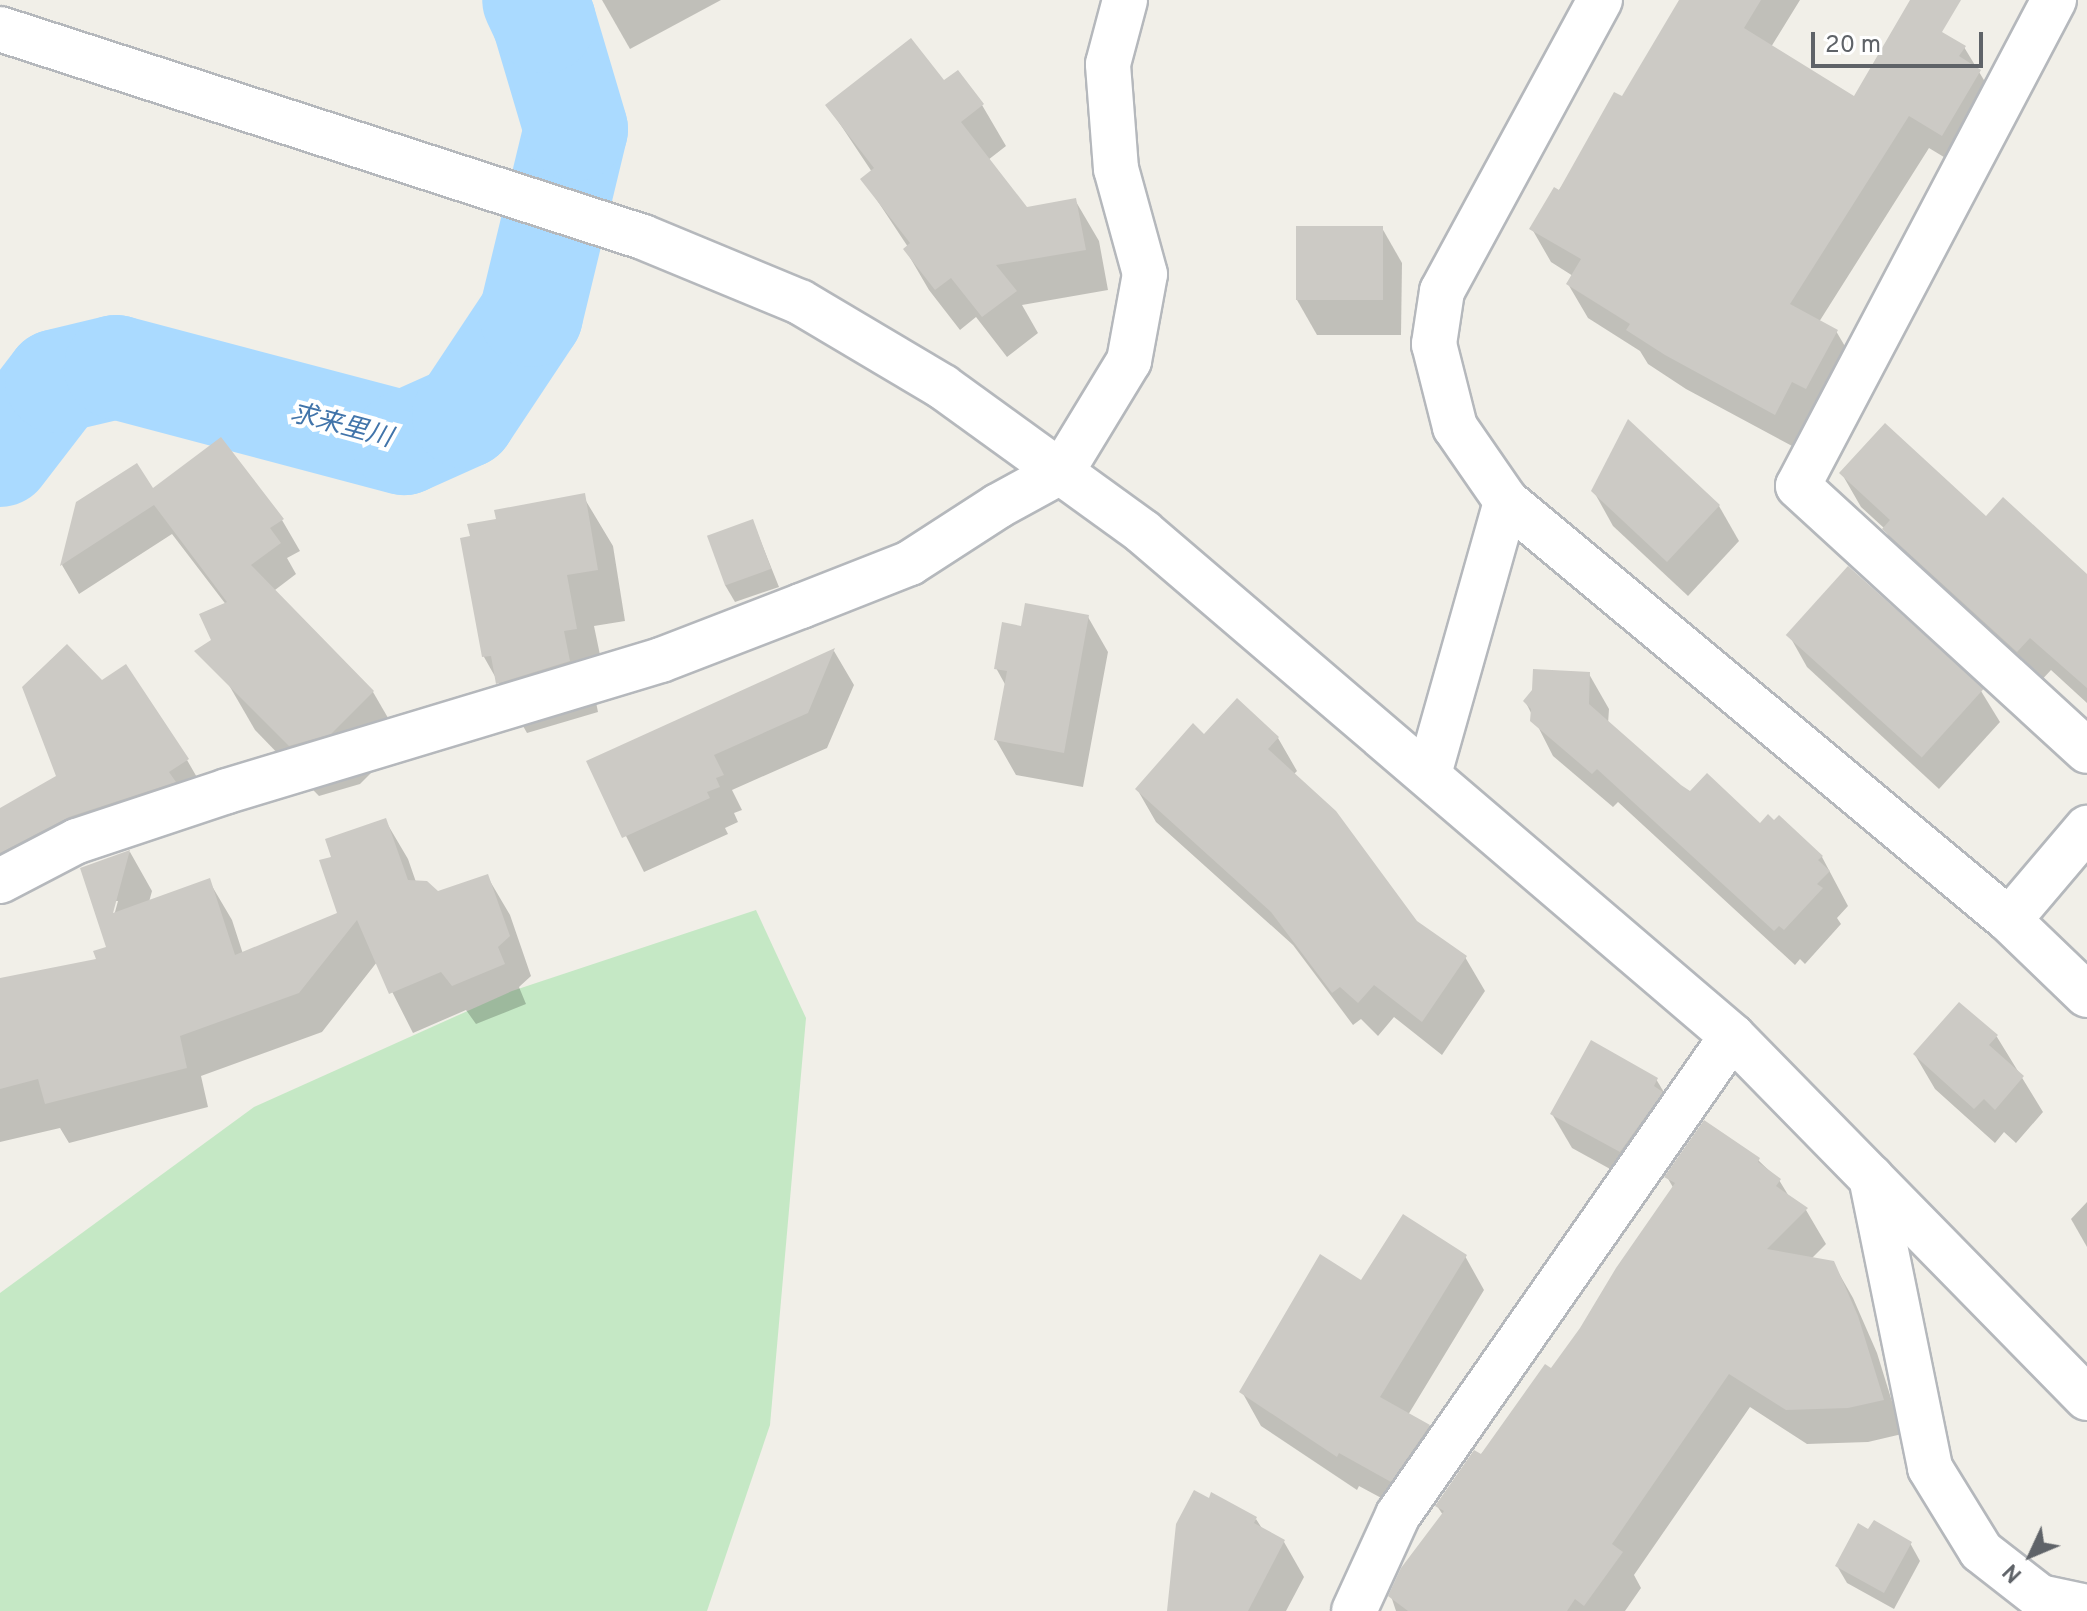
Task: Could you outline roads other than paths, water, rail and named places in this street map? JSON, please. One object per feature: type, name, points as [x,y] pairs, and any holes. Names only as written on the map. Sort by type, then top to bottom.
[{"type":"street","points":[[0,881],[77,841],[227,791],[661,660],[801,606],[910,563],[998,506],[1062,471],[1129,361],[1145,274],[1116,169],[1108,64],[1125,0]]},
{"type":"street","points":[[1600,0],[1442,291],[1434,344],[1455,427],[1506,501],[2009,920],[2087,995]]},
{"type":"street","points":[[2054,0],[1798,486],[2087,751]]},
{"type":"street","points":[[2066,0],[2087,11]]},
{"type":"street","points":[[0,29],[643,237],[800,302],[943,387],[1143,532],[1732,1036],[2087,1398]]},
{"type":"street","points":[[1429,774],[1506,501]]},
{"type":"street","points":[[2009,920],[2087,828]]},
{"type":"street","points":[[1354,1611],[1398,1515],[1732,1036]]},
{"type":"street","points":[[1871,1177],[1930,1468],[1981,1551],[2040,1597],[2087,1607]]},
{"type":"waterway","name":"求来里川","points":[[0,455],[57,381],[116,367],[404,443],[464,416],[531,315],[576,129],[544,21],[534,0]]}]
